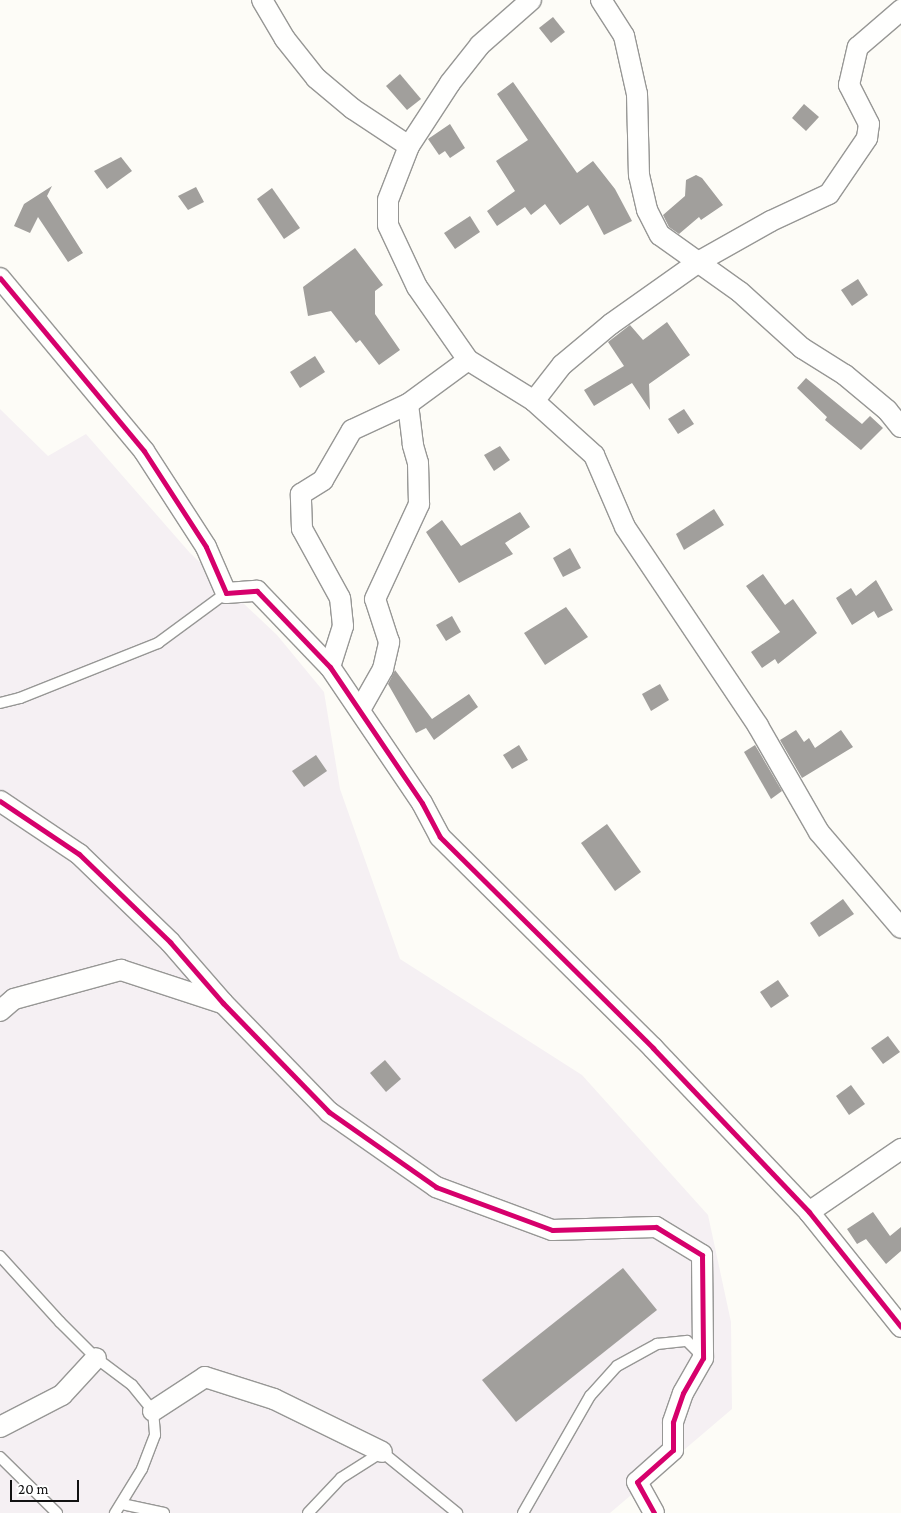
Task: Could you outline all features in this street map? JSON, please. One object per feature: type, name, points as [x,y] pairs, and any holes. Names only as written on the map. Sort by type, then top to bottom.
[{"type":"street","points":[[262,0],[285,38],[316,78],[353,109],[410,146]]},
{"type":"street","points":[[531,0],[480,45],[450,83],[410,146],[388,200],[388,225],[417,287],[468,360],[534,401],[594,456],[624,527],[758,726],[819,832],[901,928]]},
{"type":"street","points":[[601,0],[624,36],[638,94],[639,175],[647,210],[660,235],[700,261],[802,348],[852,380],[887,410],[901,427]]},
{"type":"street","points":[[534,401],[562,365],[611,324],[700,261],[771,221],[829,194],[867,138],[869,124],[849,85],[858,47],[901,10]]},
{"type":"street","points":[[0,278],[144,451],[206,547],[226,592],[256,592],[330,667],[361,708],[422,803],[440,837],[652,1048],[809,1212],[901,1327]]},
{"type":"street","points":[[330,667],[343,626],[341,603],[336,589],[302,529],[301,494],[323,480],[352,430],[408,404],[468,360]]},
{"type":"street","points":[[361,708],[383,669],[389,642],[374,598],[419,504],[418,464],[413,445],[408,404]]},
{"type":"street","points":[[0,801],[79,854],[170,942],[223,1003],[329,1112],[436,1188],[552,1230],[656,1227],[702,1255],[703,1358],[683,1393],[673,1422],[673,1450],[637,1482],[654,1513]]},
{"type":"street","points":[[0,1011],[14,998],[121,970],[223,1003]]},
{"type":"street","points":[[809,1212],[901,1149]]},
{"type":"street","points":[[0,1427],[62,1395],[96,1358]]},
{"type":"street","points":[[153,1411],[205,1377],[274,1399],[382,1452]]},
{"type":"lane","points":[[0,702],[20,698],[158,643],[226,592]]},
{"type":"lane","points":[[0,1256],[96,1358],[132,1385],[153,1411],[155,1435],[142,1469],[115,1513]]},
{"type":"lane","points":[[523,1513],[590,1396],[617,1366],[657,1344],[687,1341],[703,1358]]},
{"type":"lane","points":[[308,1513],[341,1478],[382,1452],[457,1513]]},
{"type":"lane","points":[[0,1457],[57,1513]]},
{"type":"lane","points":[[122,1504],[164,1513]]},
{"type":"shaded area","points":[[0,409],[48,456],[86,434],[190,553],[277,635],[324,692],[340,789],[400,959],[582,1075],[708,1215],[731,1322],[732,1409],[610,1513],[0,1513]]},
{"type":"building","points":[[553,17],[565,32],[551,43],[539,28]]},
{"type":"building","points":[[400,74],[421,99],[407,110],[386,86]]},
{"type":"building","points":[[513,82],[577,173],[593,161],[615,189],[632,221],[604,235],[588,205],[560,225],[545,204],[531,215],[525,207],[497,226],[487,211],[515,191],[496,161],[528,140],[497,94]]},
{"type":"building","points":[[804,104],[819,117],[806,131],[792,118]]},
{"type":"building","points":[[450,124],[465,148],[450,158],[445,151],[439,155],[428,139]]},
{"type":"building","points":[[121,157],[132,171],[107,189],[94,171]]},
{"type":"building","points":[[696,175],[702,178],[723,205],[701,220],[699,217],[679,234],[669,227],[663,215],[685,196],[686,180]]},
{"type":"building","points":[[52,186],[47,196],[83,253],[68,262],[38,217],[30,233],[14,226],[24,204]]},
{"type":"building","points":[[196,187],[204,202],[188,210],[178,196]]},
{"type":"building","points":[[272,188],[300,228],[284,239],[257,199]]},
{"type":"building","points":[[470,216],[480,232],[455,249],[444,233]]},
{"type":"building","points":[[355,248],[383,285],[375,291],[375,314],[400,350],[379,365],[360,340],[356,343],[331,311],[308,316],[303,287]]},
{"type":"building","points":[[858,279],[868,295],[852,306],[841,290]]},
{"type":"building","points":[[667,322],[690,355],[649,384],[650,410],[632,383],[594,406],[584,390],[624,366],[608,342],[630,325],[643,340]]},
{"type":"building","points":[[315,356],[325,372],[300,388],[290,372]]},
{"type":"building","points":[[806,378],[862,424],[870,416],[883,428],[861,450],[825,420],[827,417],[797,388]]},
{"type":"building","points":[[684,409],[694,424],[678,434],[668,419]]},
{"type":"building","points":[[500,446],[510,460],[494,471],[484,455]]},
{"type":"building","points":[[714,509],[724,525],[684,550],[676,534]]},
{"type":"building","points":[[520,512],[530,527],[505,543],[513,554],[459,583],[426,532],[442,520],[461,546]]},
{"type":"building","points":[[570,548],[581,568],[563,577],[553,558]]},
{"type":"building","points":[[763,574],[785,605],[793,599],[817,633],[778,664],[775,659],[762,668],[751,652],[780,632],[746,586]]},
{"type":"building","points":[[876,580],[893,610],[878,618],[874,611],[852,625],[836,598],[851,588],[856,596]]},
{"type":"building","points":[[566,607],[588,637],[545,665],[524,633]]},
{"type":"building","points":[[452,616],[461,632],[446,641],[436,625]]},
{"type":"building","points":[[395,670],[432,719],[469,694],[478,707],[434,740],[426,728],[416,733],[388,684]]},
{"type":"building","points":[[660,684],[669,700],[651,711],[642,694]]},
{"type":"building","points":[[796,730],[804,742],[809,738],[815,748],[841,730],[853,747],[802,778],[780,740]]},
{"type":"building","points":[[519,745],[528,760],[512,769],[503,755]]},
{"type":"building","points":[[755,745],[782,791],[771,799],[744,752]]},
{"type":"building","points":[[316,755],[327,771],[304,787],[292,771]]},
{"type":"building","points":[[607,824],[641,872],[615,891],[581,843]]},
{"type":"building","points":[[843,899],[854,914],[819,937],[810,923]]},
{"type":"building","points":[[778,980],[789,996],[771,1008],[760,992]]},
{"type":"building","points":[[888,1036],[900,1052],[883,1064],[871,1048]]},
{"type":"building","points":[[385,1060],[401,1079],[386,1092],[370,1073]]},
{"type":"building","points":[[851,1085],[865,1104],[849,1115],[836,1096]]},
{"type":"building","points":[[873,1212],[890,1236],[901,1227],[901,1251],[886,1264],[866,1239],[857,1244],[847,1229]]},
{"type":"building","points":[[623,1268],[657,1310],[516,1422],[482,1380]]},
{"type":"cycle path","points":[[0,278],[144,451],[206,547],[226,593],[257,591],[330,667],[422,803],[440,837],[653,1048],[809,1212],[901,1327]]},
{"type":"cycle path","points":[[0,801],[79,854],[170,942],[223,1003],[329,1112],[436,1187],[552,1230],[656,1227],[702,1255],[703,1358],[683,1393],[673,1422],[673,1450],[637,1482],[654,1513]]}]
